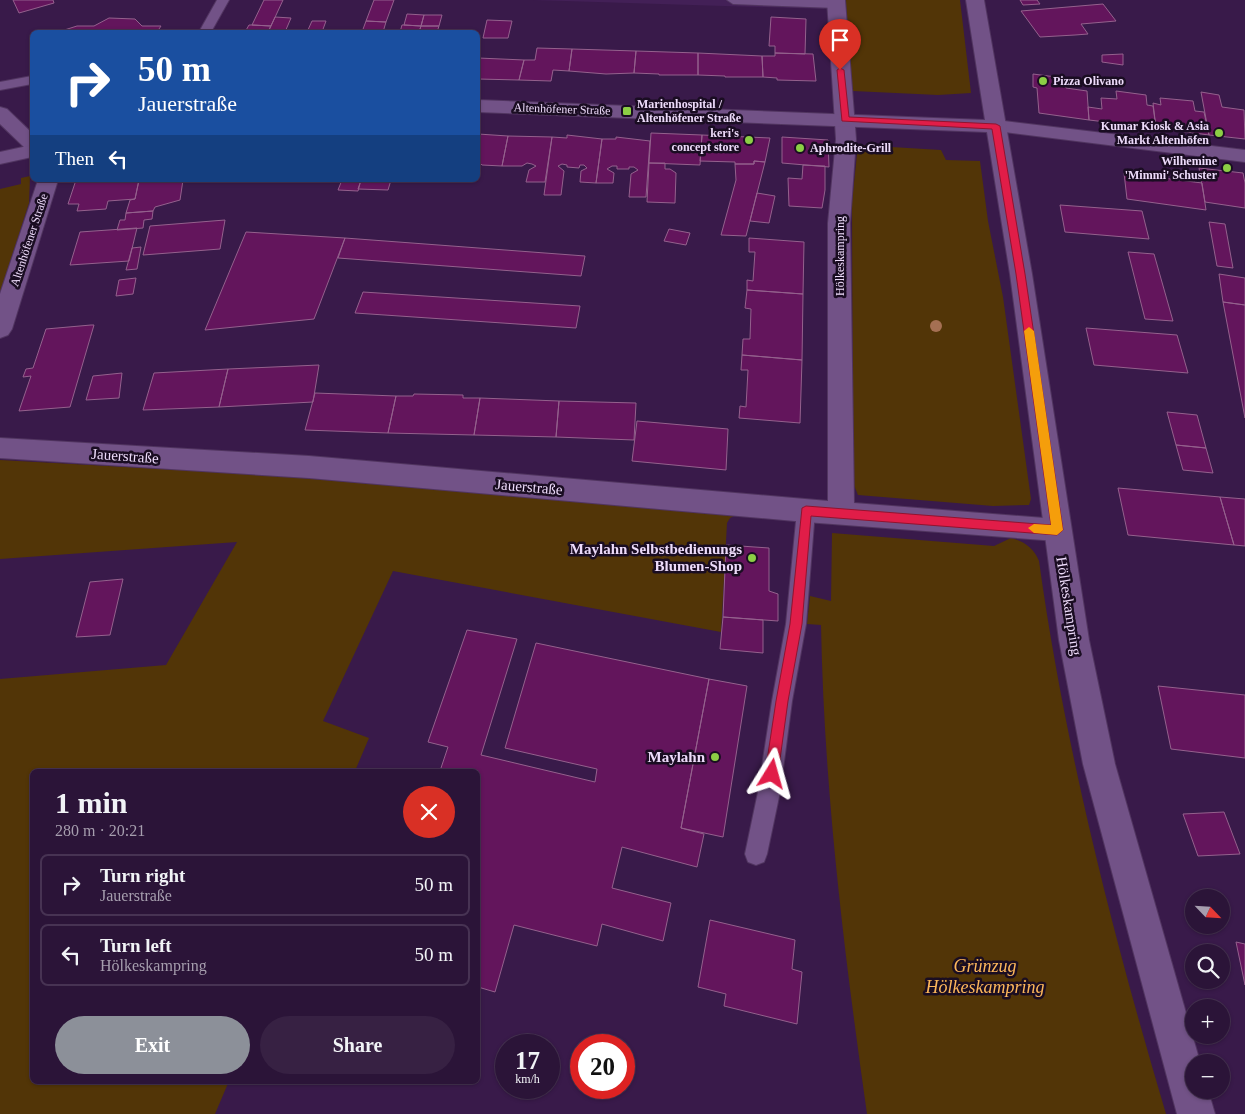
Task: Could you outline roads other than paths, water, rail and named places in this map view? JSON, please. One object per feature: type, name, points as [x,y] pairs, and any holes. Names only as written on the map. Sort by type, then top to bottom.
[{"type":"street","name":"Hölkeskampring","points":[[975,0],[1021,274],[1074,640],[1099,764],[1196,1114]]},
{"type":"street","name":"Hölkeskampring","points":[[836,2],[846,139],[839,223],[842,513]]},
{"type":"street","name":"Altenhöfener Straße","points":[[480,106],[996,126],[1044,130],[1245,156]]},
{"type":"street","points":[[0,113],[30,142]]},
{"type":"street","points":[[0,158],[30,150]]},
{"type":"street","name":"Altenhöfener Straße","points":[[0,329],[47,182]]},
{"type":"street","name":"Jauerstraße","points":[[0,448],[309,467],[806,511],[1057,530]]},
{"type":"lane","points":[[206,30],[223,0]]},
{"type":"lane","points":[[732,0],[836,2]]},
{"type":"lane","points":[[0,86],[30,80]]},
{"type":"lane","points":[[756,854],[769,792],[782,701],[796,624],[806,511]]},
{"type":"place","name":"Pizza Olivano","points":[[1043,81]]},
{"type":"place","name":"Marienhospital / Altenhöfener Straße","points":[[627,111]]},
{"type":"place","name":"Kumar Kiosk & Asia Markt Altenhöfen","points":[[1219,133]]},
{"type":"place","name":"keri's concept store","points":[[749,140]]},
{"type":"place","name":"Aphrodite-Grill","points":[[800,148]]},
{"type":"place","name":"Wilhemine 'Mimmi' Schuster","points":[[1227,168]]},
{"type":"place","name":"Maylahn Selbstbedienungs Blumen-Shop","points":[[752,558]]},
{"type":"place","name":"Maylahn","points":[[715,757]]},
{"type":"park label","name":"Grünzug Hölkeskampring","points":[[985,976]]}]
